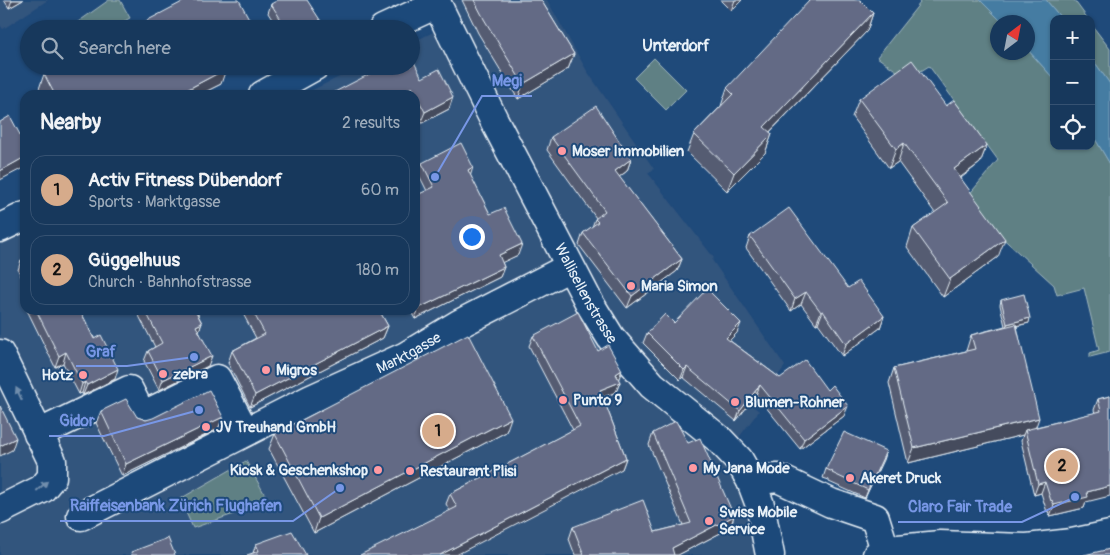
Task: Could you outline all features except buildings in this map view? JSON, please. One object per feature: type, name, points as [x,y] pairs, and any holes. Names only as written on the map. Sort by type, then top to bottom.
[{"type":"street","points":[[401,20],[436,2]]},
{"type":"street","name":"Wallisellenstrasse","points":[[436,2],[495,122],[590,304],[611,338],[637,368],[674,404],[730,449],[739,460],[751,481],[760,505],[770,555]]},
{"type":"street","points":[[272,90],[299,75]]},
{"type":"street","points":[[0,228],[20,218]]},
{"type":"street","name":"Marktgasse","points":[[81,516],[311,399],[406,356],[459,324],[570,267]]},
{"type":"street","points":[[0,354],[52,461],[52,477],[42,489],[0,510]]},
{"type":"street","points":[[38,434],[129,390],[142,416],[217,379],[245,432]]},
{"type":"street","points":[[751,481],[778,478],[831,503],[886,520],[882,554],[918,546],[940,545],[974,545],[1010,552],[1110,534]]},
{"type":"shaded area","points":[[0,0],[48,0],[3,29],[0,25]]},
{"type":"shaded area","points":[[441,0],[547,0],[587,71],[654,169],[648,173],[714,258],[712,260],[785,366],[761,399],[753,406],[759,411],[730,449],[770,555],[0,555],[0,240],[20,230],[20,315],[420,315],[420,90],[312,90],[343,75],[420,75],[420,39],[452,23]]},
{"type":"shaded area","points":[[980,0],[1046,0],[1059,15],[1050,15],[1050,75],[1035,58],[1035,15],[995,15]]},
{"type":"shaded area","points":[[1095,63],[1110,84],[1110,164],[1095,139]]},
{"type":"green space","points":[[109,0],[120,0],[130,18],[126,20],[81,20]]},
{"type":"green space","points":[[918,0],[980,0],[995,15],[990,15],[990,60],[1035,60],[1035,58],[1050,75],[1050,150],[1095,150],[1095,139],[1110,164],[1110,352],[1090,357],[1090,353],[1099,350],[1084,288],[1057,295],[1054,285],[963,202],[998,160],[929,66],[908,79],[877,57],[920,3]]},
{"type":"green space","points":[[1046,0],[1074,0],[1085,15],[1059,15]]},
{"type":"green space","points":[[1095,29],[1110,49],[1110,84],[1095,63]]},
{"type":"green space","points":[[654,58],[686,90],[666,110],[634,78]]},
{"type":"green space","points":[[246,461],[269,502],[193,528],[180,499]]},
{"type":"place","name":"Moser Immobilien","points":[[562,151]]},
{"type":"place","name":"Megi","points":[[435,177]]},
{"type":"place","name":"Maria Simon","points":[[631,286]]},
{"type":"place","name":"Graf","points":[[194,357]]},
{"type":"place","name":"Migros","points":[[266,370]]},
{"type":"place","name":"zebra","points":[[163,374]]},
{"type":"place","name":"Hotz","points":[[83,375]]},
{"type":"place","name":"Punto 9","points":[[563,400]]},
{"type":"place","name":"Blumen-Rohner","points":[[735,402]]},
{"type":"place","name":"Gidor","points":[[199,410]]},
{"type":"place","name":"JV Treuhand GmbH","points":[[206,427]]},
{"type":"place","name":"Activ Fitness Dübendorf","points":[[438,431]]},
{"type":"place","name":"Güggelhuus","points":[[1062,466]]},
{"type":"place","name":"My Jana Mode","points":[[693,468]]},
{"type":"place","name":"Kiosk & Geschenkshop","points":[[378,470]]},
{"type":"place","name":"Restaurant Plisi","points":[[410,471]]},
{"type":"place","name":"Akeret Druck","points":[[850,478]]},
{"type":"place","name":"Raiffeisenbank Zürich Flughafen","points":[[340,488]]},
{"type":"place","name":"Claro Fair Trade","points":[[1075,497]]},
{"type":"place","name":"Swiss Mobile Service","points":[[709,521]]},
{"type":"district","name":"Unterdorf","points":[[676,45]]}]
